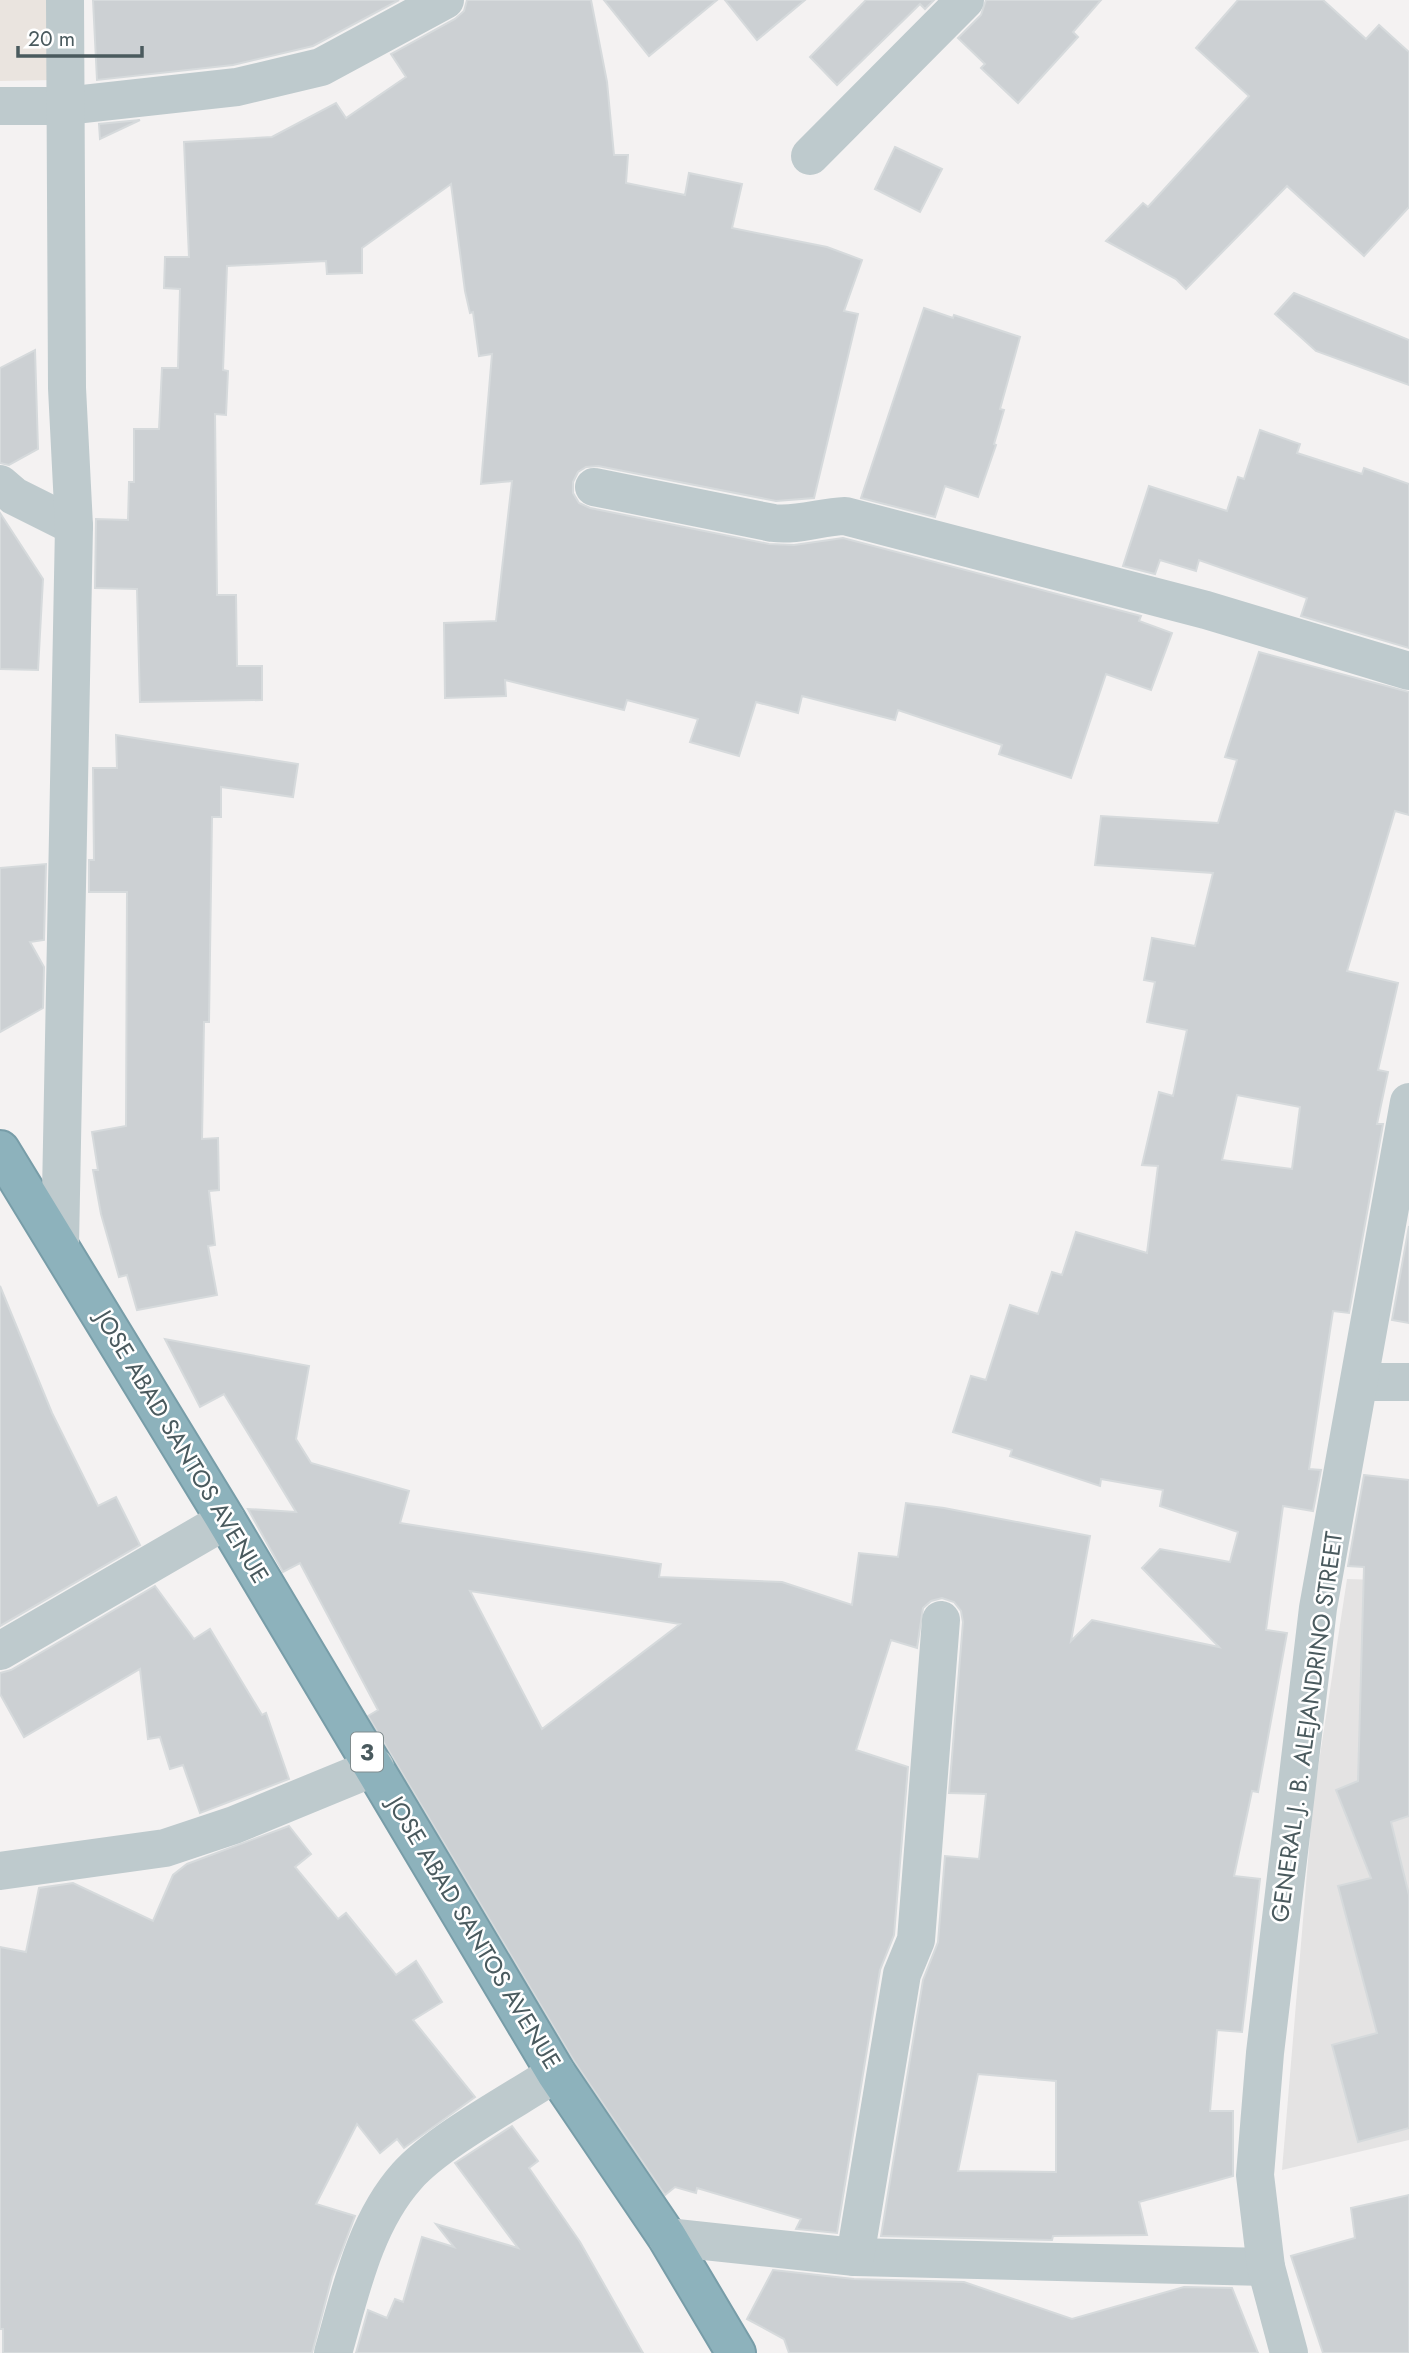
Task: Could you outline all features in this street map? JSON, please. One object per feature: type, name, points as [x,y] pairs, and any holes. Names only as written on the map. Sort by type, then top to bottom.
[{"type":"highway","name":"JOSE ABAD SANTOS AVENUE","points":[[4,1164],[60,1245],[556,2073],[667,2237],[734,2352]]},
{"type":"street","points":[[60,1245],[74,526],[66,388],[65,0]]},
{"type":"street","points":[[0,106],[65,106],[237,87],[321,67],[445,0]]},
{"type":"street","points":[[810,156],[965,0]]},
{"type":"street","points":[[0,484],[14,496],[74,526]]},
{"type":"street","points":[[594,487],[782,524],[845,516],[1206,610],[1409,671]]},
{"type":"street","name":"GENERAL J. B. ALEJANDRINO STREET","points":[[1289,2353],[1266,2267],[1255,2175],[1265,2053],[1318,1608],[1409,1102]]},
{"type":"street","points":[[1360,1382],[1409,1382]]},
{"type":"street","points":[[0,1651],[226,1520]]},
{"type":"street","points":[[855,2257],[902,1974],[916,1940],[941,1620]]},
{"type":"street","points":[[0,1871],[165,1849],[234,1825],[375,1767]]},
{"type":"street","points":[[333,2353],[358,2266],[382,2214],[407,2176],[441,2148],[556,2073]]},
{"type":"street","points":[[667,2237],[855,2257],[1266,2267]]},
{"type":"shaded area","points":[[0,0],[57,0],[55,80],[0,81]]},
{"type":"shaded area","points":[[1347,1579],[1409,1581],[1409,2140],[1282,2170],[1313,1801]]},
{"type":"building","points":[[93,0],[399,0],[313,46],[233,65],[97,80]]},
{"type":"building","points":[[467,0],[591,0],[607,82],[614,155],[628,155],[626,183],[685,195],[689,173],[742,184],[732,228],[827,247],[862,260],[844,311],[858,314],[814,498],[776,501],[598,466],[586,467],[578,472],[573,482],[573,493],[579,503],[590,508],[769,544],[794,545],[843,538],[1141,616],[1139,621],[1172,633],[1151,690],[1106,674],[1071,778],[999,754],[1002,745],[898,710],[895,720],[802,696],[798,713],[756,702],[739,756],[690,742],[698,719],[627,700],[624,710],[505,680],[506,696],[445,698],[444,623],[496,621],[512,481],[481,484],[492,354],[479,356],[473,312],[470,313],[465,291],[451,184],[362,248],[362,273],[327,274],[326,261],[227,266],[223,370],[228,371],[226,415],[215,414],[217,595],[236,595],[237,666],[262,666],[262,700],[140,702],[137,589],[95,588],[96,519],[128,520],[129,482],[134,482],[134,429],[159,429],[162,368],[178,368],[180,289],[164,288],[165,257],[189,257],[184,142],[272,137],[336,103],[346,118],[406,77],[391,54],[455,19],[464,11]]},
{"type":"building","points":[[604,0],[717,0],[649,56]]},
{"type":"building","points":[[725,0],[805,0],[757,40]]},
{"type":"building","points":[[866,0],[934,0],[925,9],[920,4],[837,85],[810,57]]},
{"type":"building","points":[[986,0],[1101,0],[1073,32],[1078,37],[1018,103],[981,68],[985,64],[958,38],[981,15]]},
{"type":"building","points":[[1238,0],[1323,0],[1366,39],[1379,25],[1409,52],[1409,207],[1364,256],[1287,186],[1186,289],[1176,279],[1106,241],[1143,203],[1148,207],[1249,96],[1196,48]]},
{"type":"building","points":[[140,120],[100,139],[99,124]]},
{"type":"building","points":[[895,147],[942,169],[920,212],[875,189]]},
{"type":"building","points":[[1294,293],[1409,340],[1409,385],[1316,351],[1275,314]]},
{"type":"building","points":[[924,308],[1020,337],[1000,409],[1004,410],[994,444],[996,445],[978,497],[945,486],[935,517],[861,498]]},
{"type":"building","points":[[35,350],[38,449],[9,465],[0,463],[0,368]]},
{"type":"building","points":[[1260,430],[1300,444],[1297,453],[1362,474],[1364,468],[1409,484],[1409,648],[1301,616],[1307,598],[1199,560],[1196,571],[1160,560],[1155,574],[1123,566],[1149,486],[1227,511],[1238,477],[1244,479]]},
{"type":"building","points":[[0,513],[43,579],[38,670],[0,669]]},
{"type":"building","points":[[1259,652],[1409,692],[1409,815],[1395,811],[1347,971],[1398,983],[1378,1070],[1388,1072],[1377,1124],[1383,1124],[1349,1313],[1333,1311],[1309,1469],[1321,1470],[1313,1511],[1283,1506],[1266,1630],[1287,1633],[1258,1792],[1252,1791],[1234,1876],[1260,1879],[1242,2032],[1217,2030],[1210,2111],[1233,2111],[1233,2176],[1139,2202],[1147,2235],[1053,2236],[1052,2240],[881,2236],[923,1980],[938,1942],[945,1856],[979,1859],[986,1794],[949,1793],[963,1622],[961,1611],[954,1602],[942,1598],[931,1601],[923,1608],[917,1648],[891,1640],[856,1750],[908,1767],[894,1935],[880,1970],[837,2233],[796,2229],[801,2219],[697,2188],[696,2193],[675,2187],[665,2195],[574,2061],[368,1716],[378,1710],[300,1563],[283,1572],[248,1509],[296,1512],[224,1394],[200,1407],[165,1339],[309,1366],[296,1439],[311,1463],[409,1491],[400,1523],[661,1564],[659,1577],[782,1582],[852,1605],[859,1553],[898,1557],[906,1503],[944,1508],[1090,1536],[1071,1641],[1092,1620],[1219,1647],[1142,1568],[1160,1549],[1230,1562],[1238,1532],[1160,1506],[1163,1490],[1101,1479],[1100,1486],[1010,1456],[1012,1450],[953,1432],[971,1376],[986,1380],[1010,1305],[1038,1314],[1052,1272],[1062,1275],[1076,1232],[1147,1253],[1158,1166],[1142,1165],[1159,1092],[1173,1096],[1187,1030],[1147,1022],[1155,982],[1144,980],[1152,938],[1195,946],[1213,873],[1095,865],[1101,816],[1218,823],[1237,760],[1225,757]],"holes":[[[1237,1095],[1300,1107],[1292,1169],[1222,1160]],[[470,1591],[680,1624],[542,1729]],[[978,2074],[1056,2081],[1056,2172],[958,2171]]]},
{"type":"building","points":[[116,735],[298,764],[293,797],[221,787],[221,817],[212,817],[209,1022],[204,1022],[202,1139],[218,1138],[219,1190],[209,1191],[215,1245],[208,1246],[217,1295],[137,1310],[127,1275],[119,1277],[101,1214],[93,1170],[98,1170],[92,1132],[126,1126],[127,892],[89,892],[89,860],[94,860],[93,768],[117,768]]},
{"type":"building","points":[[46,864],[44,940],[30,942],[44,967],[43,1008],[0,1032],[0,868]]},
{"type":"building","points":[[1409,1226],[1409,1323],[1392,1320]]},
{"type":"building","points":[[0,1286],[52,1413],[98,1506],[116,1497],[140,1545],[0,1626]]},
{"type":"building","points":[[1364,1475],[1409,1480],[1409,1816],[1391,1822],[1409,1895],[1409,2128],[1358,2142],[1332,2045],[1377,2033],[1338,1886],[1371,1878],[1336,1790],[1358,1781],[1364,1567],[1348,1566]]},
{"type":"building","points":[[155,1586],[194,1639],[210,1629],[262,1715],[266,1713],[289,1779],[200,1813],[183,1765],[170,1769],[160,1737],[148,1739],[140,1669],[24,1737],[0,1694],[0,1673],[11,1670]]},
{"type":"building","points":[[289,1826],[311,1854],[295,1867],[338,1919],[346,1913],[396,1975],[416,1961],[442,2002],[413,2020],[475,2097],[404,2148],[397,2139],[380,2153],[357,2124],[316,2204],[355,2216],[332,2277],[312,2353],[3,2353],[3,2329],[0,2329],[0,1947],[26,1952],[39,1888],[73,1883],[153,1921],[173,1875],[187,1864]]},
{"type":"building","points":[[512,2126],[538,2161],[529,2168],[580,2242],[643,2353],[356,2353],[368,2310],[387,2318],[395,2299],[403,2302],[422,2237],[454,2247],[436,2224],[518,2248],[455,2163]]},
{"type":"building","points":[[1409,2195],[1409,2353],[1323,2353],[1291,2256],[1355,2238],[1351,2208]]},
{"type":"building","points":[[773,2270],[854,2279],[964,2282],[1072,2319],[1184,2287],[1232,2288],[1258,2353],[789,2353],[784,2339],[747,2319]]}]
